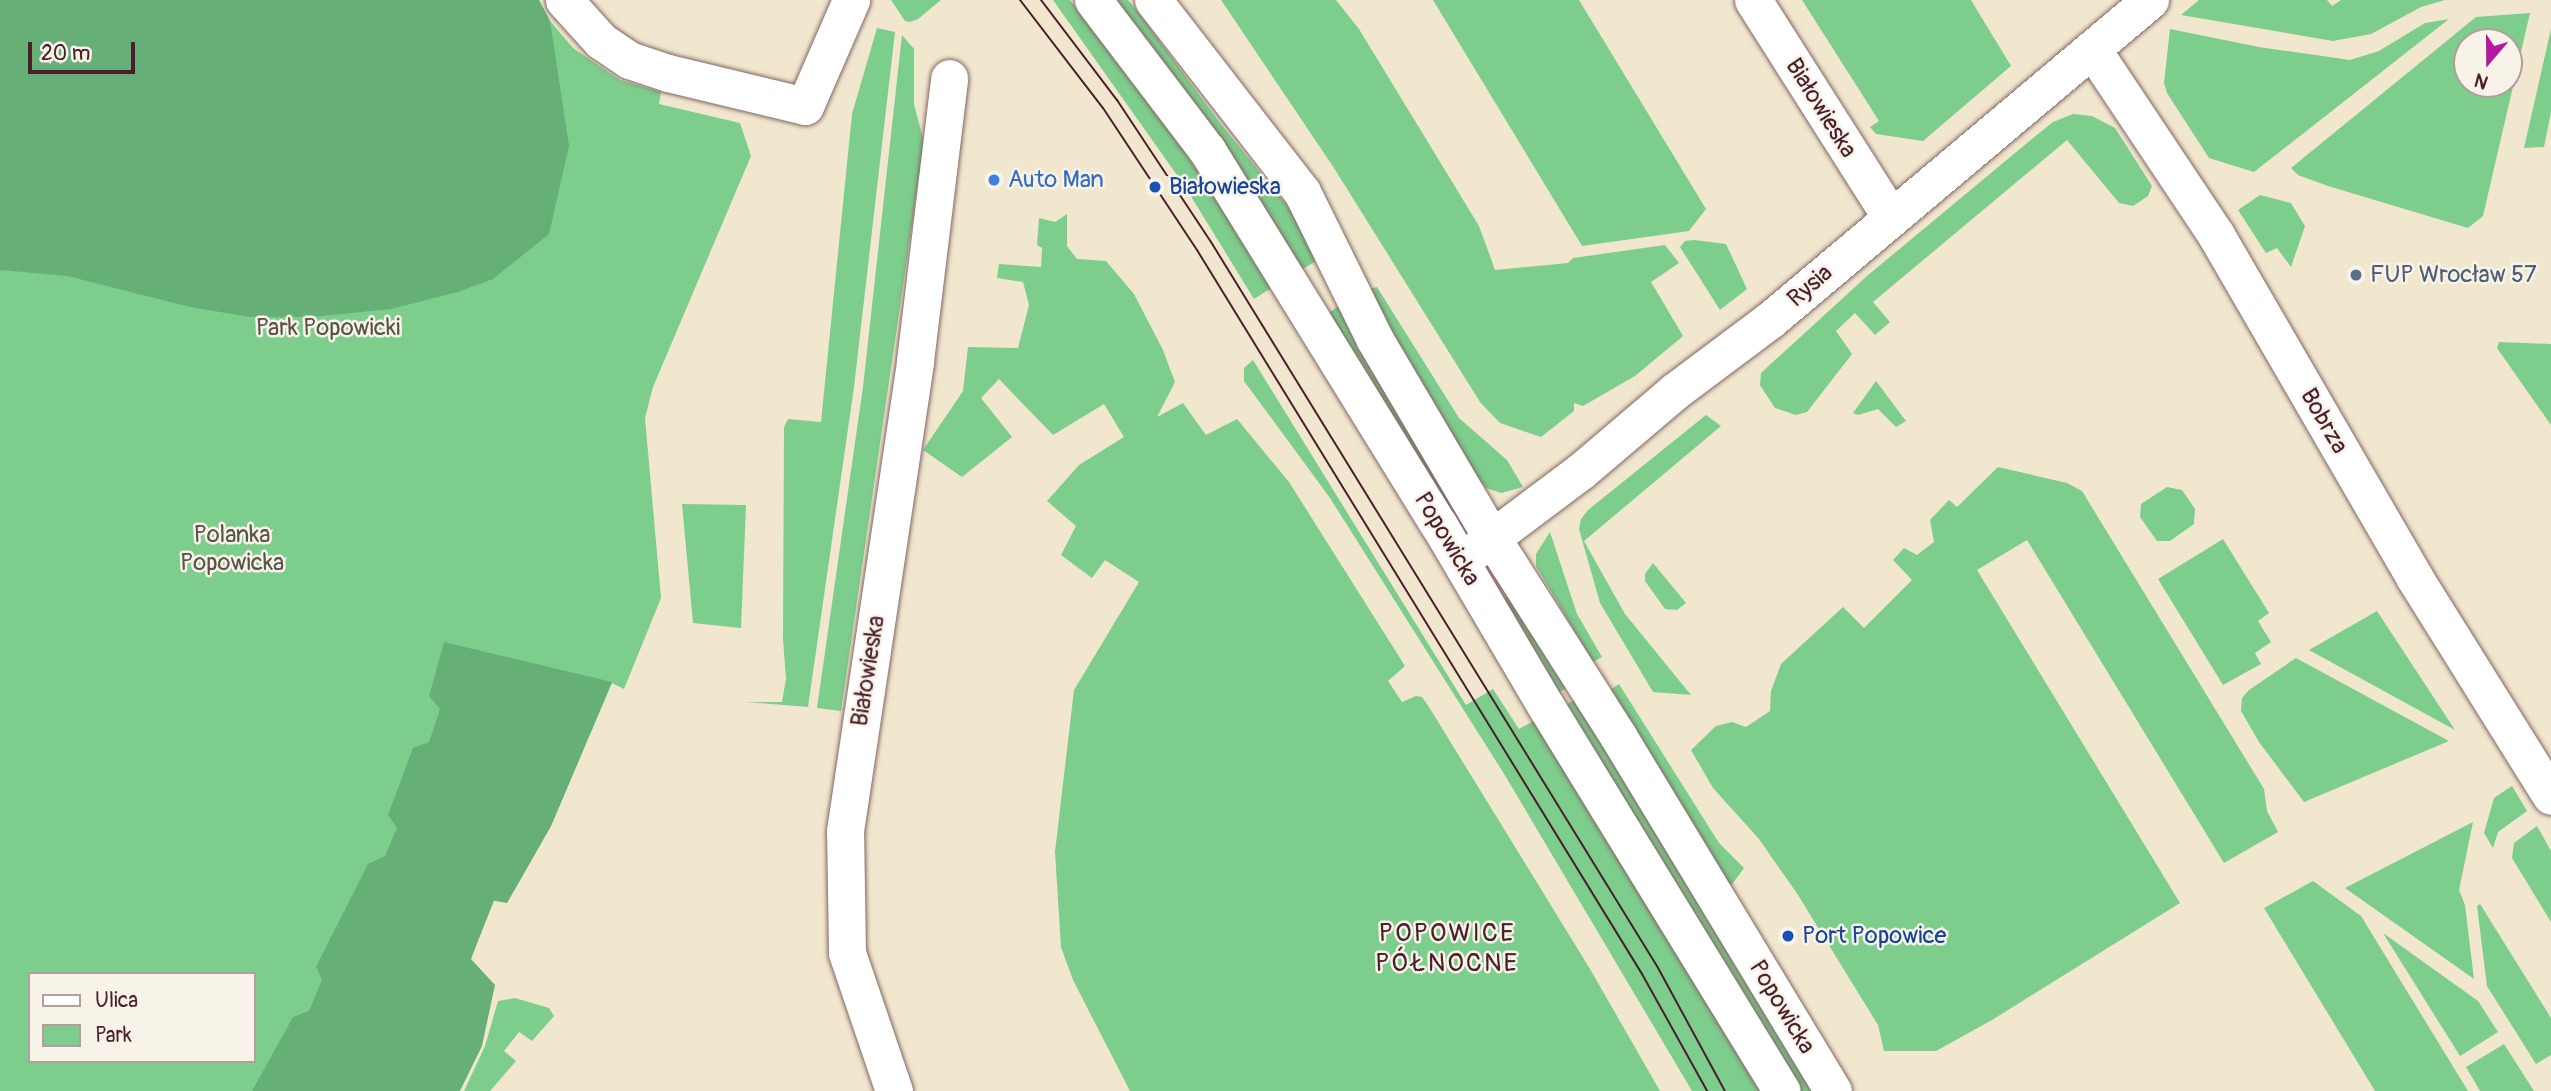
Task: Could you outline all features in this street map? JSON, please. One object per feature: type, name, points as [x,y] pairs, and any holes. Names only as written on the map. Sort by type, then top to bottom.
[{"type":"street","points":[[564,0],[601,41],[629,60],[668,73],[805,106],[851,0]]},
{"type":"street","name":"Popowicka","points":[[1093,0],[1207,150],[1461,560],[1782,1091]]},
{"type":"street","name":"Popowicka","points":[[1153,0],[1302,192],[1374,338],[1492,538],[1618,736],[1833,1091]]},
{"type":"street","name":"Białowieska","points":[[1753,0],[1891,216]]},
{"type":"street","name":"Rysia","points":[[1461,560],[1581,471],[1675,391],[1770,320],[2150,0]]},
{"type":"street","name":"Bobrza","points":[[2092,48],[2210,225],[2414,577],[2551,796]]},
{"type":"street","name":"Białowieska","points":[[894,1091],[847,953],[845,831],[915,361],[949,78]]},
{"type":"green space","name":"Polanka Popowicka","points":[[0,0],[539,0],[550,21],[573,48],[620,80],[661,92],[659,104],[740,123],[751,156],[653,387],[645,418],[661,598],[624,689],[612,683],[551,826],[507,903],[494,901],[470,959],[484,976],[440,1091],[0,1091]]},
{"type":"green space","points":[[0,0],[539,0],[550,21],[569,146],[549,234],[493,279],[458,292],[391,309],[312,317],[250,317],[190,307],[67,276],[0,270]]},
{"type":"green space","points":[[891,0],[941,0],[918,19],[910,22],[905,21]]},
{"type":"green space","points":[[1053,0],[1070,0],[1138,85],[1238,229],[1273,287],[1254,299],[1184,185]]},
{"type":"green space","points":[[1111,0],[1128,0],[1138,12],[1220,123],[1296,217],[1318,260],[1301,270]]},
{"type":"green space","points":[[1221,0],[1336,0],[1359,29],[1479,226],[1495,270],[1568,263],[1573,258],[1665,245],[1679,263],[1651,282],[1683,336],[1635,376],[1583,406],[1574,403],[1574,411],[1541,437],[1500,423],[1480,402],[1334,168]]},
{"type":"green space","points":[[1433,0],[1579,0],[1706,209],[1689,231],[1582,246]]},
{"type":"green space","points":[[1802,0],[1971,0],[2011,66],[1923,141],[1876,134],[1870,127],[1879,121]]},
{"type":"green space","points":[[2199,0],[2327,0],[2332,6],[2341,0],[2445,0],[2421,7],[2371,34],[2333,41],[2181,15]]},
{"type":"green space","points":[[2530,13],[2523,43],[2523,28],[2463,28],[2476,17]]},
{"type":"green space","points":[[2449,19],[2254,172],[2209,158],[2167,93],[2164,83],[2170,29],[2259,47],[2350,60],[2379,51],[2425,23]]},
{"type":"green space","points":[[877,28],[895,32],[854,387],[808,707],[746,702],[782,702],[786,679],[783,639],[784,427],[788,419],[821,422],[852,114]]},
{"type":"green space","points":[[2551,29],[2551,112],[2544,147],[2524,148]]},
{"type":"green space","points":[[902,35],[914,49],[914,104],[924,142],[841,711],[817,708],[863,387]]},
{"type":"green space","points":[[2453,36],[2453,98],[2510,98],[2483,216],[2468,228],[2328,186],[2298,175],[2291,168]]},
{"type":"green space","points":[[2073,114],[2092,116],[2115,128],[2152,186],[2148,196],[2133,206],[2119,203],[2067,140],[1873,302],[1890,322],[1875,335],[1855,313],[1836,331],[1852,354],[1807,412],[1796,415],[1775,408],[1760,385],[1761,373],[1867,276],[2038,134],[2053,122]]},
{"type":"green space","points":[[2260,195],[2291,203],[2305,226],[2291,267],[2277,248],[2266,253],[2238,210]]},
{"type":"green space","points":[[1067,214],[1067,246],[1077,259],[1106,261],[1134,294],[1163,350],[1175,382],[1157,417],[1183,403],[1206,435],[1237,419],[1289,482],[1405,666],[1388,681],[1402,702],[1416,696],[1422,697],[1429,707],[1590,969],[1660,1091],[1130,1091],[1073,980],[1061,947],[1055,852],[1074,690],[1139,582],[1105,560],[1092,578],[1061,555],[1076,526],[1047,501],[1079,465],[1124,437],[1104,404],[1053,435],[999,379],[981,398],[1012,437],[962,477],[923,450],[963,391],[968,347],[1018,348],[1029,305],[1023,282],[997,278],[999,264],[1041,267],[1042,248],[1037,245],[1039,218],[1055,222]]},
{"type":"green space","points":[[1685,241],[1726,244],[1747,289],[1720,310],[1680,247]]},
{"type":"green space","points":[[1377,287],[1459,418],[1507,460],[1523,487],[1501,493],[1486,488],[1479,480],[1409,369],[1368,289]]},
{"type":"green space","points":[[1340,305],[1449,502],[1445,503],[1327,314]]},
{"type":"green space","points":[[2499,342],[2551,344],[2551,425],[2497,348]]},
{"type":"green space","points":[[1253,360],[1466,705],[1493,689],[1519,729],[1537,719],[1764,1091],[1692,1091],[1506,777],[1330,498],[1244,381],[1244,368]]},
{"type":"green space","points":[[1876,381],[1906,421],[1896,427],[1878,409],[1858,415],[1853,413]]},
{"type":"green space","points":[[1706,415],[1721,426],[1584,541],[1625,614],[1691,695],[1653,692],[1600,603],[1579,529],[1581,519],[1588,510]]},
{"type":"green space","points":[[1998,467],[2067,483],[2082,491],[2264,789],[2267,811],[2278,832],[2224,863],[2027,540],[1977,570],[2180,903],[1992,1020],[1936,1051],[1884,1051],[1878,1025],[1798,895],[1759,839],[1713,788],[1691,750],[1716,726],[1732,722],[1746,727],[1770,711],[1771,691],[1781,664],[1843,607],[1864,628],[1912,580],[1893,560],[1904,548],[1917,555],[1934,542],[1930,520],[1949,500],[1957,507]]},
{"type":"green space","points":[[2167,487],[2182,490],[2195,509],[2194,524],[2170,541],[2157,541],[2140,517],[2141,504]]},
{"type":"green space","points":[[682,504],[746,505],[741,628],[693,623]]},
{"type":"green space","points":[[1550,532],[1577,614],[1602,657],[1593,662],[1536,566],[1536,554]]},
{"type":"green space","points":[[2223,539],[2269,613],[2258,621],[2271,642],[2255,653],[2261,664],[2223,685],[2158,579]]},
{"type":"green space","points":[[1653,563],[1686,603],[1677,610],[1665,609],[1645,581],[1645,574]]},
{"type":"green space","points":[[1504,599],[1512,599],[1567,688],[1558,693]]},
{"type":"green space","points":[[2377,611],[2455,730],[2309,650]]},
{"type":"green space","points":[[444,642],[612,682],[551,826],[507,903],[494,900],[471,959],[495,985],[482,1046],[460,1091],[252,1091],[293,1017],[309,1011],[322,980],[316,967],[368,864],[385,856],[397,828],[388,815],[413,748],[429,742],[440,709],[429,696]]},
{"type":"green space","points":[[2296,658],[2449,741],[2304,802],[2259,742],[2241,711],[2242,698],[2249,690]]},
{"type":"green space","points":[[1619,684],[1719,843],[1744,868],[1728,890],[1607,692]]},
{"type":"green space","points":[[1575,700],[1813,1091],[1800,1091],[1565,705]]},
{"type":"green space","points":[[2512,786],[2527,811],[2498,832],[2493,848],[2484,833],[2494,798]]},
{"type":"green space","points":[[2473,822],[2459,890],[2465,905],[2474,979],[2345,888]]},
{"type":"green space","points":[[2537,826],[2551,851],[2551,922],[2512,858],[2514,843]]},
{"type":"green space","points":[[2313,881],[2361,916],[2468,1091],[2375,1091],[2264,908]]},
{"type":"green space","points":[[2480,904],[2551,1018],[2551,1055],[2536,1064],[2487,986],[2477,906]]},
{"type":"green space","points":[[2383,933],[2478,1001],[2498,1032],[2460,1056]]},
{"type":"green space","points":[[515,998],[549,1008],[554,1016],[532,1041],[519,1032],[504,1051],[516,1061],[490,1091],[464,1091],[485,1046],[498,1001]]},
{"type":"green space","points":[[2504,1044],[2534,1091],[2480,1091],[2466,1067]]},
{"type":"tram line","points":[[1020,0],[1103,108],[1197,250],[1642,974],[1707,1091]]},
{"type":"tram line","points":[[1041,0],[1117,100],[1211,242],[1657,966],[1725,1091]]},
{"type":"place","name":"Auto Man","points":[[994,180]]},
{"type":"place","name":"Białowieska","points":[[1155,187]]},
{"type":"place","name":"FUP Wrocław 57","points":[[2356,275]]},
{"type":"place","name":"Port Popowice","points":[[1788,936]]},
{"type":"district","name":"POPOWICE PÓŁNOCNE","points":[[1447,948]]},
{"type":"park label","name":"Park Popowicki","points":[[328,328]]}]
